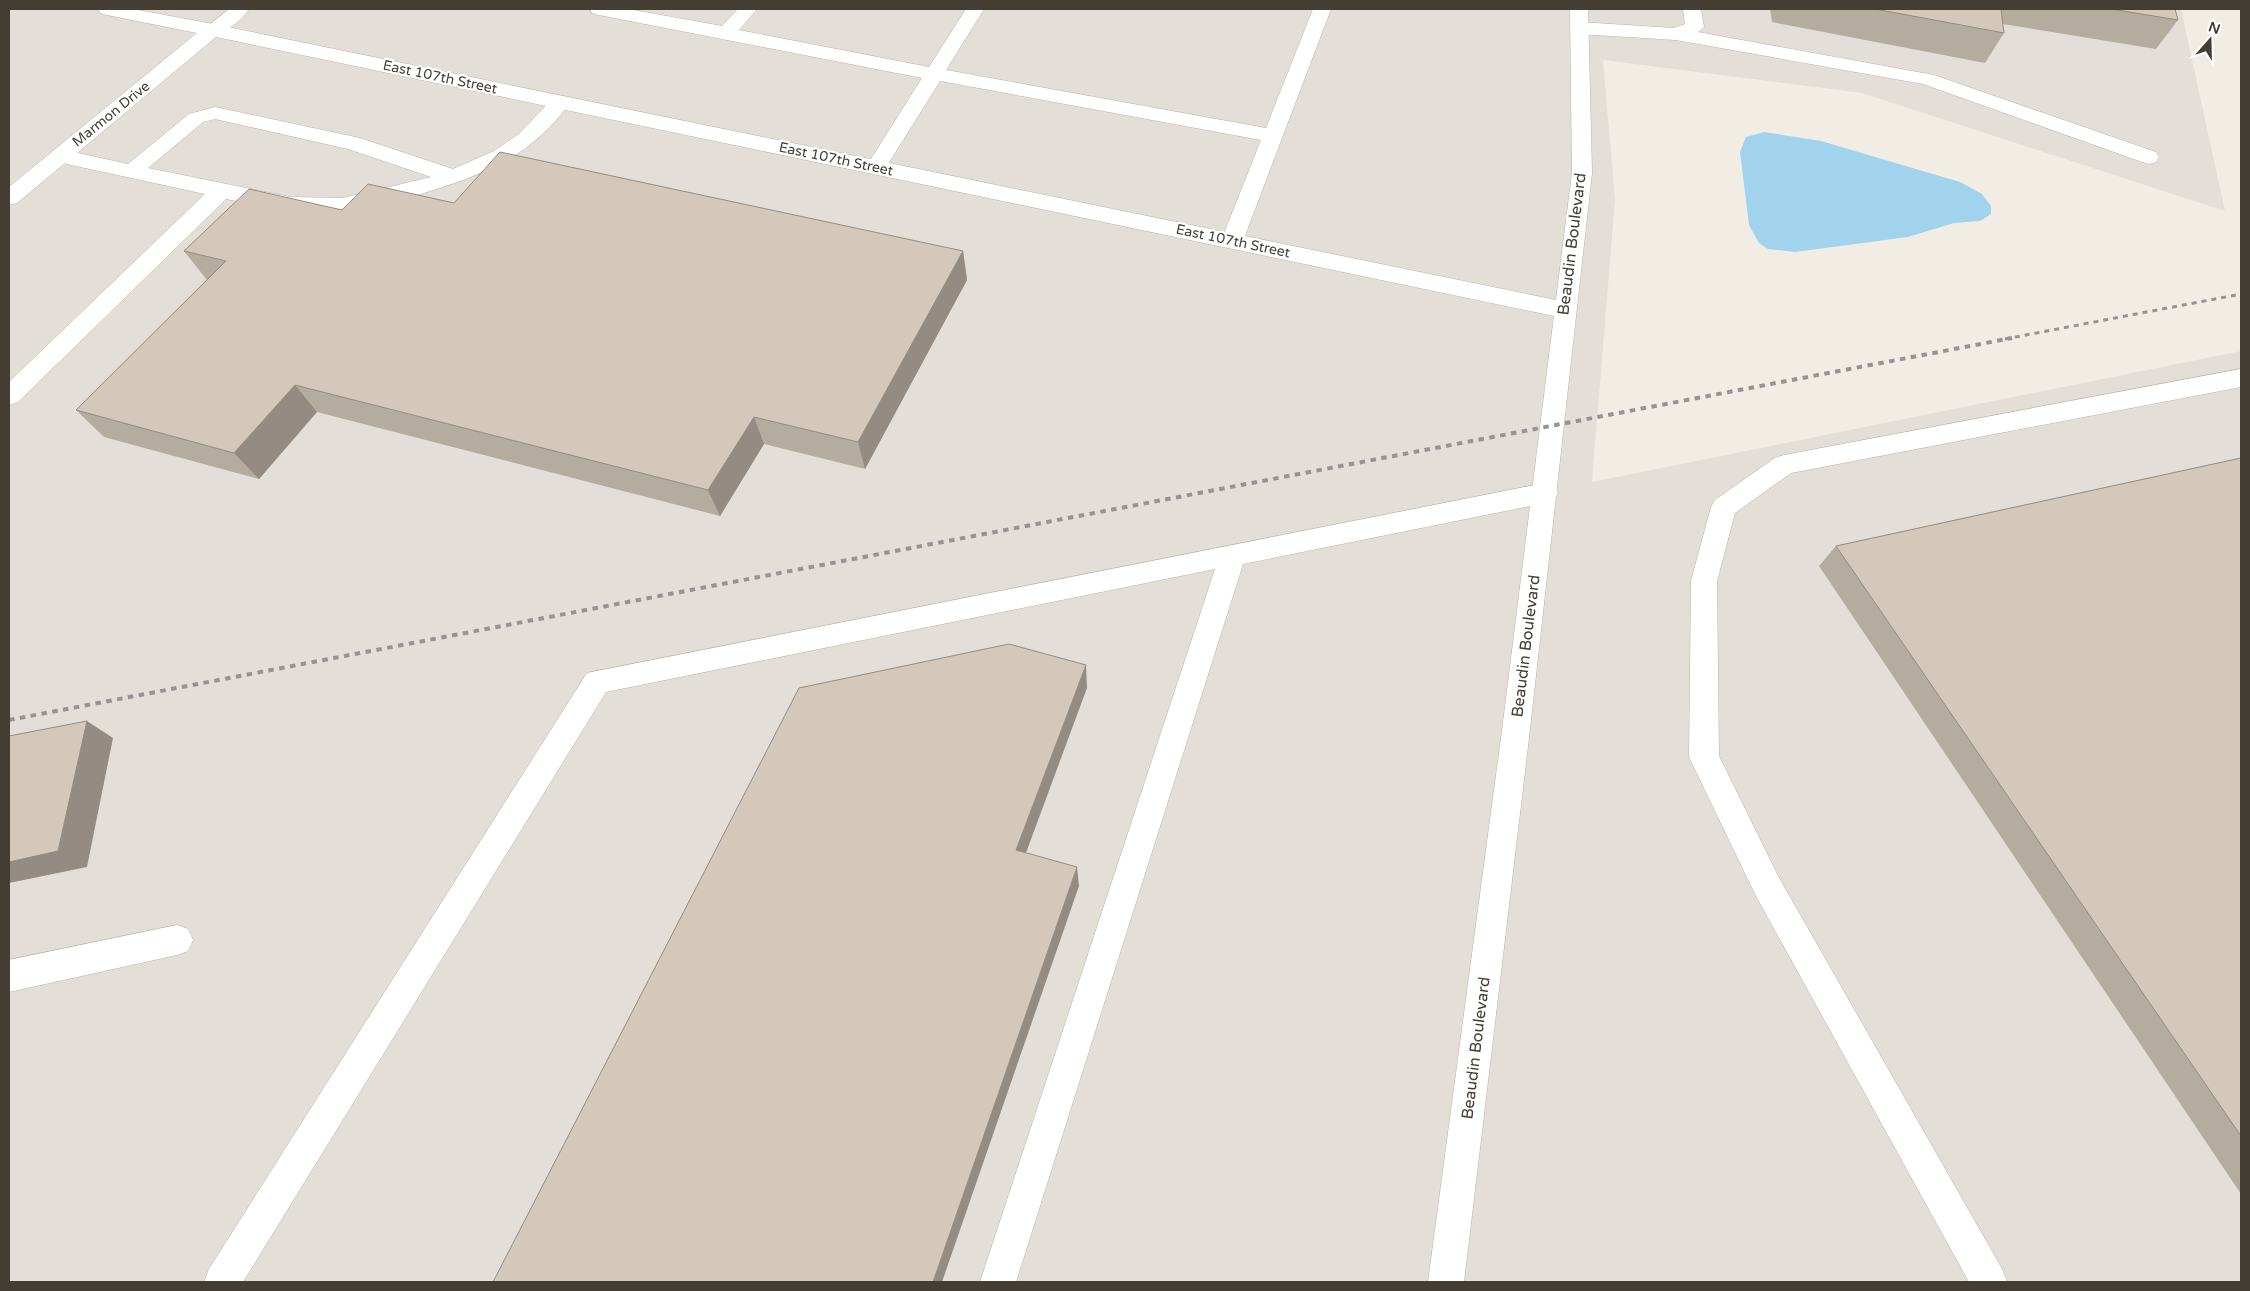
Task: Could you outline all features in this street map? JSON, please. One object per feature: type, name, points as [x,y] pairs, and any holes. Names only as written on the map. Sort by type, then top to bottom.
[{"type":"street","name":"East 107th Street","points":[[107,9],[1565,310]]},
{"type":"street","name":"Marmon Drive","points":[[9,198],[240,9]]},
{"type":"street","points":[[599,9],[726,32],[934,74],[1273,136]]},
{"type":"street","points":[[726,32],[748,9]]},
{"type":"street","points":[[876,167],[975,9]]},
{"type":"street","points":[[1232,240],[1322,9]]},
{"type":"street","points":[[1676,34],[1695,27],[1692,9]]},
{"type":"street","points":[[1579,19],[1676,34],[1927,79],[2149,157]]},
{"type":"street","name":"Beaudin Boulevard","points":[[1446,1282],[1545,493],[1582,172],[1579,19]]},
{"type":"street","points":[[60,156],[222,192],[290,204],[343,205],[399,193],[454,177],[501,156],[526,139],[560,102]]},
{"type":"street","points":[[131,172],[196,118],[215,113],[353,143],[454,177]]},
{"type":"street","points":[[9,396],[222,192]]},
{"type":"street","points":[[1989,1282],[1767,886],[1704,757],[1704,581],[1724,507],[1784,465],[2241,378]]},
{"type":"street","points":[[222,1282],[597,682],[1545,493]]},
{"type":"street","points":[[998,1282],[1233,555]]},
{"type":"street","points":[[9,976],[177,940]]},
{"type":"shaded area","points":[[9,9],[2181,9],[2225,211],[1862,93],[1603,60],[1615,200],[1592,482],[2241,351],[2241,1282],[9,1282]]},
{"type":"water","points":[[1764,132],[1821,141],[1960,182],[1982,194],[1991,206],[1991,214],[1980,221],[1954,223],[1908,237],[1795,252],[1768,249],[1759,243],[1749,225],[1740,152],[1746,137]]},
{"type":"building","points":[[1875,9],[2001,9],[2004,33]]},
{"type":"building","points":[[2111,9],[2175,9],[2178,20]]},
{"type":"building","points":[[500,152],[963,251],[858,442],[754,417],[708,490],[295,385],[234,453],[76,410],[226,261],[184,251],[249,189],[342,210],[368,184],[454,203]]},
{"type":"building","points":[[2241,458],[2241,1136],[1836,546]]},
{"type":"building","points":[[1009,644],[1086,665],[1016,850],[1077,867],[933,1282],[493,1282],[799,688]]},
{"type":"building","points":[[87,721],[58,851],[9,862],[9,736]]},
{"type":"railway","points":[[2005,339],[2241,294]]},
{"type":"railway","points":[[9,720],[2012,338]]}]
